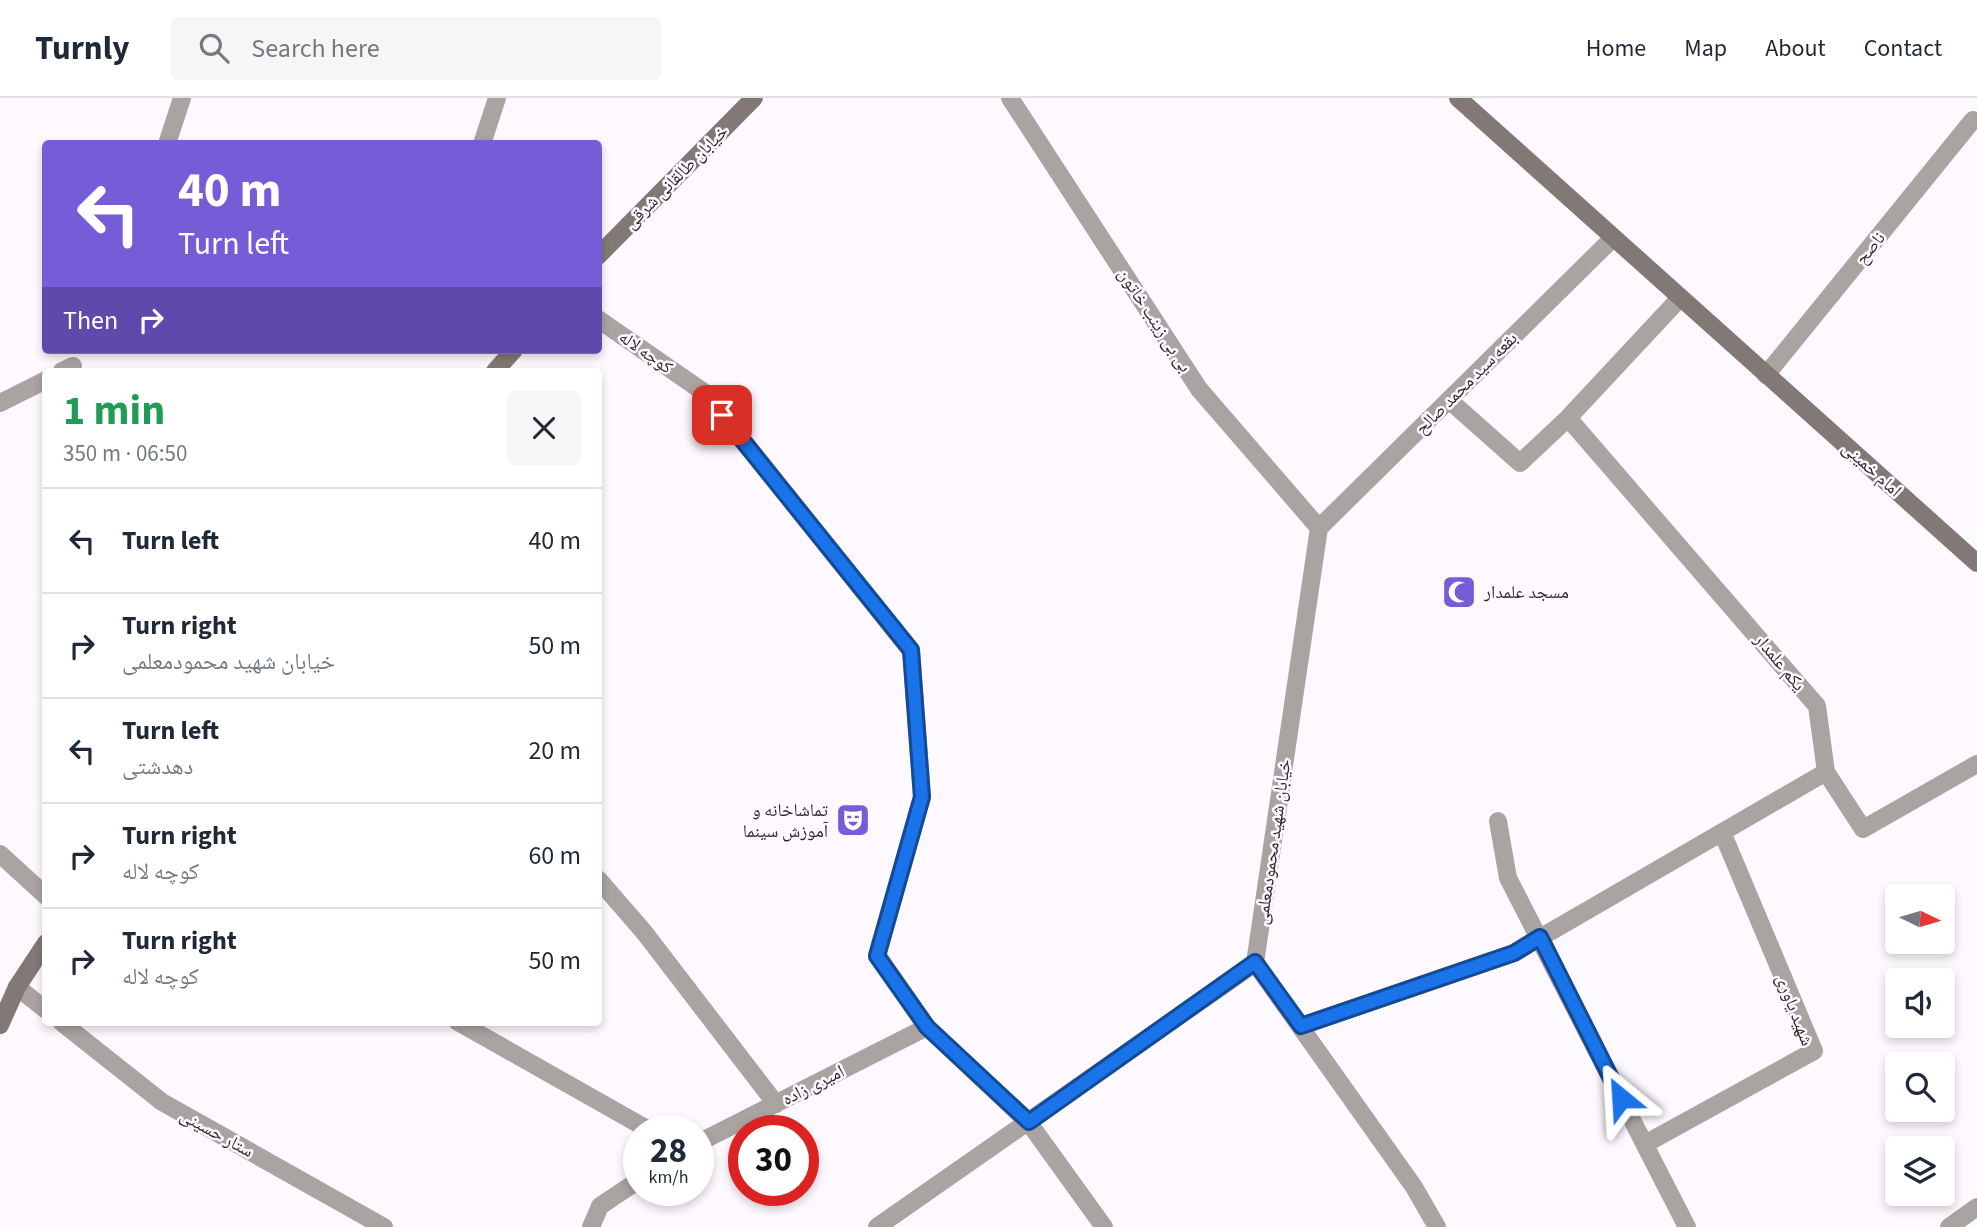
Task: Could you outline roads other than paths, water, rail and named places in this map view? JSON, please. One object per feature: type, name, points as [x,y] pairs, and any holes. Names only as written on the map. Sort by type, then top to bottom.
[{"type":"main road","name":"خیابان طالقانی شرقی","points":[[602,252],[754,98]]},
{"type":"main road","points":[[1458,98],[1613,238]]},
{"type":"main road","name":"امام خمینی","points":[[1613,238],[1977,562]]},
{"type":"main road","points":[[498,368],[510,354]]},
{"type":"main road","points":[[0,1025],[17,987],[42,949]]},
{"type":"street","points":[[168,140],[182,98]]},
{"type":"street","points":[[483,140],[497,98]]},
{"type":"street","name":"بی بی زینب خاتون","points":[[1010,98],[1199,388],[1319,528]]},
{"type":"street","name":"ناصح","points":[[1766,375],[1973,120]]},
{"type":"street","name":"بقعه سید محمد صالح","points":[[1319,528],[1613,238]]},
{"type":"street","points":[[1448,400],[1520,463],[1569,418],[1680,298]]},
{"type":"street","name":"کوچه لاله","points":[[602,322],[705,393],[911,650],[922,797],[877,956],[927,1027],[1029,1122],[1104,1227]]},
{"type":"street","points":[[0,403],[42,382]]},
{"type":"street","name":"یکم علمدار","points":[[1569,418],[1817,706],[1826,772],[1863,829],[1977,764]]},
{"type":"street","name":"خیابان شهید محمودمعلمی","points":[[1255,962],[1319,528]]},
{"type":"street","points":[[1301,1026],[1514,953],[1826,772]]},
{"type":"street","points":[[1498,821],[1508,878],[1687,1227]]},
{"type":"street","name":"شهید یاوری","points":[[1645,1144],[1814,1051],[1722,832]]},
{"type":"street","points":[[0,854],[42,892]]},
{"type":"street","points":[[602,884],[644,932],[776,1104]]},
{"type":"street","points":[[877,1227],[1255,962],[1414,1187],[1437,1227]]},
{"type":"street","points":[[17,987],[42,1007]]},
{"type":"street","name":"ستار حسینی","points":[[66,1026],[162,1102],[384,1227]]},
{"type":"street","points":[[465,1026],[623,1115]]},
{"type":"street","name":"امیری زاده","points":[[714,1135],[927,1027]]},
{"type":"street","points":[[591,1227],[600,1206],[623,1191]]},
{"type":"street","points":[[1949,1227],[1977,1207]]},
{"type":"place","name":"مسجد علمدار","points":[[1459,592]]},
{"type":"place","name":"تماشاخانه و آموزش سینما","points":[[853,820]]}]
